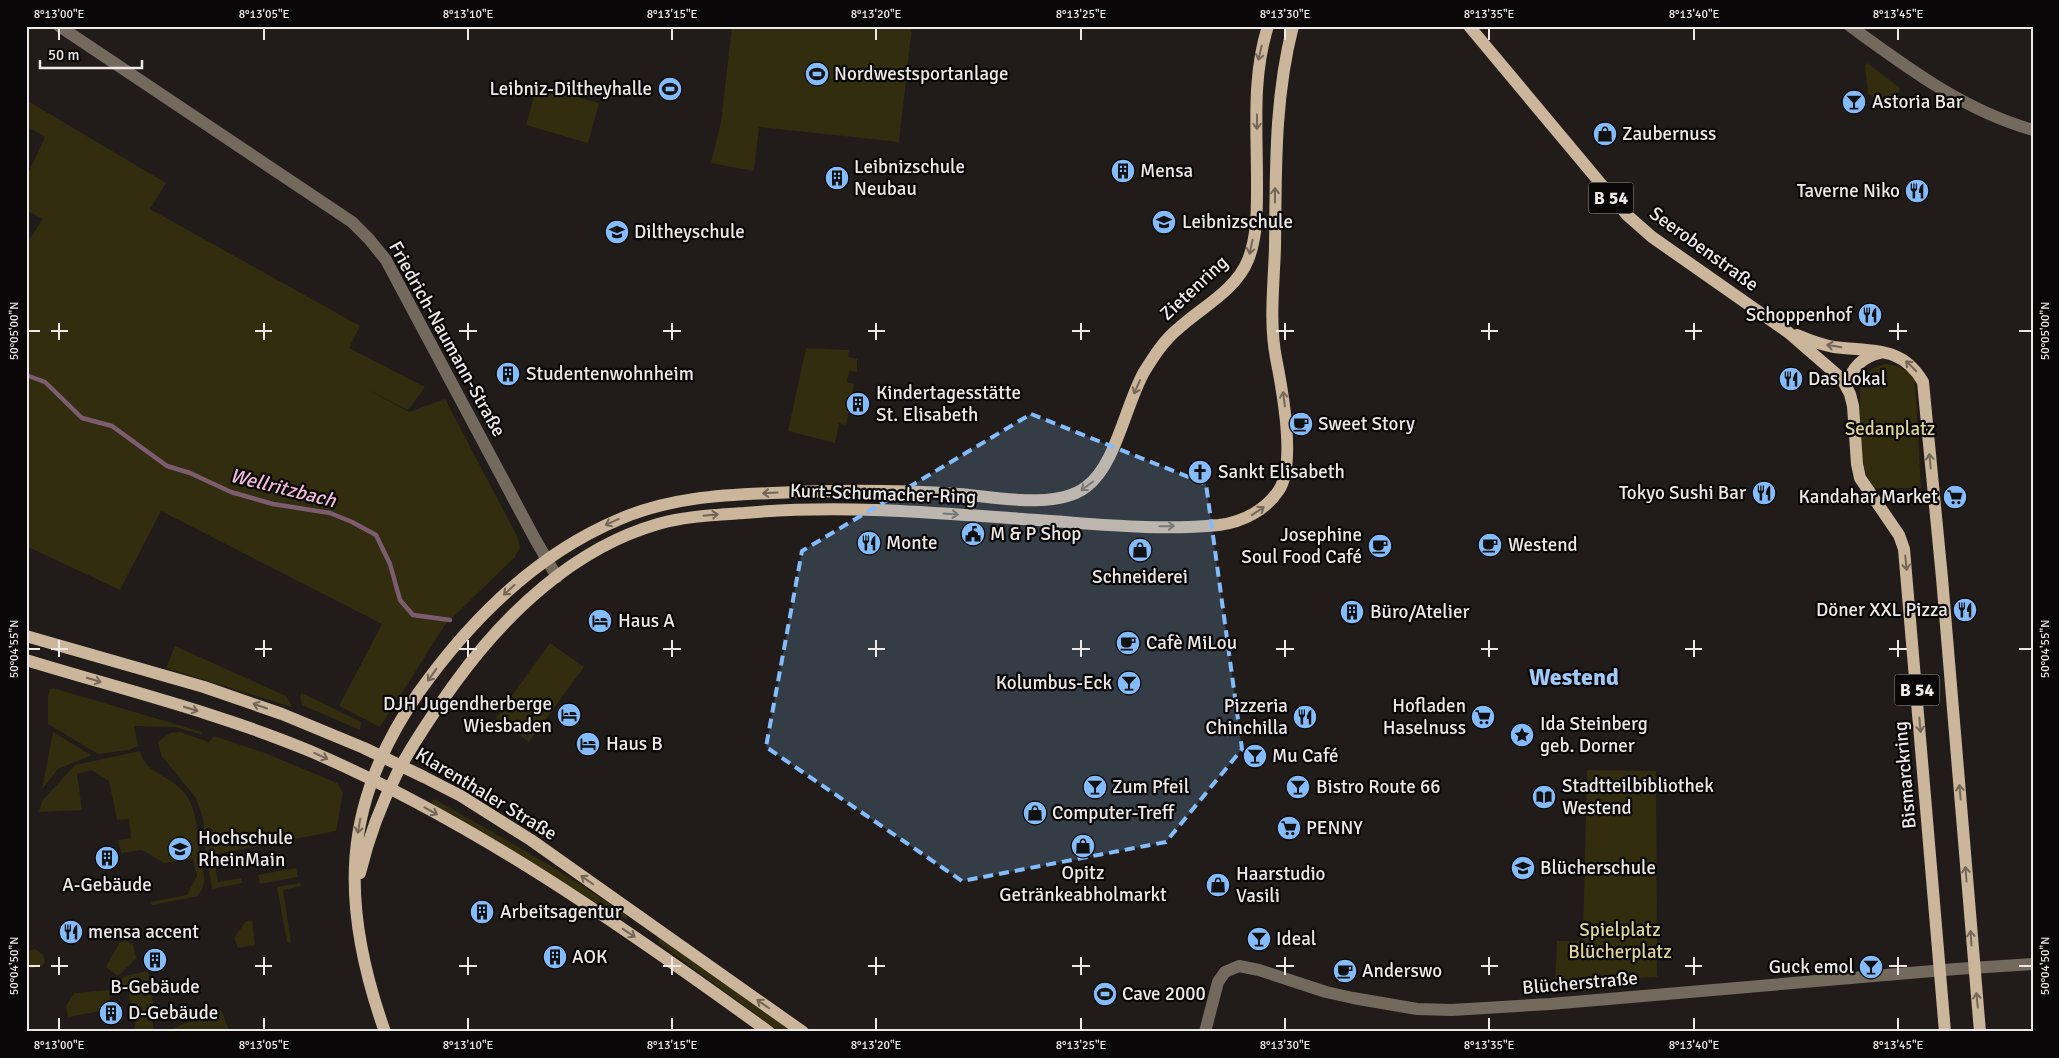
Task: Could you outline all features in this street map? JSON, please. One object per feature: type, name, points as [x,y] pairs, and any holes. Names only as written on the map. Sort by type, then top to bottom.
[{"type":"main road","name":"Zietenring","points":[[1113,446],[1138,383],[1162,345],[1178,329],[1227,289],[1243,271],[1249,259],[1257,209],[1258,61],[1268,26]]},
{"type":"main road","name":"Kurt-Schumacher-Ring","points":[[356,897],[367,844],[388,788],[400,765],[438,706],[474,658],[500,628],[529,600],[557,577],[600,549],[632,533],[658,524],[711,515],[776,510],[864,508],[1126,526],[1222,525],[1251,515],[1270,501],[1284,482],[1286,468],[1285,408],[1274,344],[1274,294],[1277,130],[1281,82],[1293,26]]},
{"type":"main road","name":"Seerobenstraße","points":[[1469,26],[1627,216],[1652,237],[1789,332]]},
{"type":"main road","name":"B 54","points":[[1789,332],[1832,346],[1895,354],[1908,363],[1923,382],[1980,1032]]},
{"type":"main road","name":"B 54","points":[[1789,332],[1835,372],[1847,386]]},
{"type":"main road","points":[[1847,386],[1849,378],[1859,364],[1874,354],[1882,352]]},
{"type":"main road","name":"Bismarckring","points":[[1847,386],[1853,406],[1858,472],[1864,486],[1889,518],[1899,535],[1906,560],[1945,1032]]},
{"type":"main road","name":"Kurt-Schumacher-Ring","points":[[385,1032],[362,958],[356,897],[357,834],[371,779],[381,756],[414,700],[462,636],[507,592],[547,560],[580,539],[621,518],[649,508],[694,499],[760,493],[854,490],[934,492],[1045,500],[1058,499],[1078,492],[1096,479],[1106,466],[1113,446]]},
{"type":"main road","name":"Klarenthaler Straße","points":[[26,636],[244,700],[325,731],[400,765],[460,796],[532,840],[803,1032]]},
{"type":"main road","points":[[26,660],[244,726],[310,751],[371,779],[467,831],[567,892],[674,963],[769,1032]]},
{"type":"street","name":"Friedrich-Naumann-Straße","points":[[60,26],[352,222],[369,239],[386,260],[557,577]]},
{"type":"street","points":[[1850,26],[1910,70],[1957,100],[1991,116],[2033,130]]},
{"type":"street","name":"Blücherstraße","points":[[1206,1032],[1218,982],[1228,969],[1239,966],[1248,967],[1326,992],[1377,1003],[1417,1009],[1452,1010],[1550,1004],[1940,970],[2033,964]]},
{"type":"highlighted area","points":[[1031,414],[1206,484],[1242,749],[1166,842],[962,881],[766,747],[802,551]]},
{"type":"green space","name":"Nordwestsportanlage","points":[[732,26],[912,26],[899,142],[759,127],[754,171],[711,163],[721,122]]},
{"type":"green space","points":[[1867,63],[1900,88],[1889,110],[1874,104],[1873,97],[1868,94],[1865,66]]},
{"type":"green space","points":[[537,86],[599,103],[588,143],[526,125]]},
{"type":"green space","points":[[26,100],[166,183],[150,209],[360,326],[349,348],[425,387],[408,410],[367,389],[409,412],[445,399],[517,536],[520,547],[515,557],[445,625],[380,727],[339,706],[382,624],[161,511],[120,590],[26,546],[26,244],[43,219],[26,210],[26,178],[45,137],[26,126]]},
{"type":"green space","points":[[806,348],[849,350],[848,357],[857,359],[857,372],[849,371],[847,382],[854,384],[846,425],[839,423],[835,443],[788,431]]},
{"type":"green space","name":"Sedanplatz","points":[[1886,364],[1903,369],[1915,380],[1921,488],[1873,488],[1864,466],[1860,421],[1861,381],[1872,369]]},
{"type":"green space","points":[[550,643],[584,667],[529,742],[496,718]]},
{"type":"green space","points":[[175,646],[286,696],[292,707],[166,668]]},
{"type":"green space","points":[[53,688],[202,732],[202,735],[175,727],[134,726],[138,746],[129,750],[98,754],[48,724],[48,697],[50,689]]},
{"type":"green space","points":[[302,693],[361,722],[360,730],[302,705],[300,696]]},
{"type":"green space","points":[[53,732],[91,755],[58,769],[42,789]]},
{"type":"green space","points":[[180,732],[209,742],[214,736],[265,753],[337,783],[343,793],[336,831],[213,855],[218,882],[241,878],[242,883],[212,889],[205,848],[203,818],[196,798],[161,755],[158,742],[170,733]]},
{"type":"green space","points":[[140,751],[146,764],[181,789],[191,804],[196,820],[204,876],[204,882],[198,896],[153,905],[150,902],[187,895],[197,876],[193,859],[164,863],[142,850],[121,853],[118,840],[131,838],[129,819],[117,820],[109,781],[91,770],[77,774],[82,810],[39,812],[42,801],[75,765]]},
{"type":"green space","name":"Spielplatz Blücherplatz","points":[[1587,770],[1656,771],[1657,977],[1555,983],[1557,941],[1583,941]]},
{"type":"green space","points":[[434,799],[556,869],[627,916],[627,919],[610,911],[431,804]]},
{"type":"green space","points":[[296,868],[298,877],[260,884],[258,875]]},
{"type":"green space","points":[[300,883],[301,886],[283,890],[291,942],[287,942],[277,887]]},
{"type":"green space","points":[[252,920],[255,945],[238,948],[234,938],[246,921]]},
{"type":"green space","points":[[658,937],[793,1032],[780,1032],[659,943]]},
{"type":"green space","points":[[126,940],[133,945],[136,958],[118,976],[106,967],[120,942]]},
{"type":"green space","points":[[35,949],[43,955],[45,962],[42,966],[26,969],[26,951]]},
{"type":"green space","points":[[148,971],[153,1004],[149,1005],[154,1030],[134,1032],[135,1023],[128,990],[109,993],[112,1009],[68,1017],[66,1006],[74,993],[110,990],[125,976]]},
{"type":"green space","points":[[221,1010],[230,1032],[163,1032]]},
{"type":"waterway","name":"Wellritzbach","points":[[26,375],[45,382],[82,418],[112,426],[167,466],[190,473],[231,492],[273,504],[330,513],[376,535],[390,564],[400,600],[413,615],[450,620]]},
{"type":"place","name":"Nordwestsportanlage","points":[[817,74]]},
{"type":"place","name":"Leibniz-Diltheyhalle","points":[[670,89]]},
{"type":"place","name":"Astoria Bar","points":[[1854,102]]},
{"type":"place","name":"Zaubernuss","points":[[1605,134]]},
{"type":"place","name":"Mensa","points":[[1123,171]]},
{"type":"place","name":"Leibnizschule Neubau","points":[[837,178]]},
{"type":"place","name":"Taverne Niko","points":[[1917,191]]},
{"type":"place","name":"Leibnizschule","points":[[1164,222]]},
{"type":"place","name":"Diltheyschule","points":[[617,232]]},
{"type":"place","name":"Schoppenhof","points":[[1870,315]]},
{"type":"place","name":"Studentenwohnheim","points":[[508,374]]},
{"type":"place","name":"Das Lokal","points":[[1791,379]]},
{"type":"place","name":"Kindertagesstätte St. Elisabeth","points":[[858,404]]},
{"type":"place","name":"Sweet Story","points":[[1301,424]]},
{"type":"place","name":"Sankt Elisabeth","points":[[1200,472]]},
{"type":"place","name":"Tokyo Sushi Bar","points":[[1764,493]]},
{"type":"place","name":"Kandahar Market","points":[[1955,497]]},
{"type":"place","name":"M & P Shop","points":[[973,534]]},
{"type":"place","name":"Monte","points":[[869,543]]},
{"type":"place","name":"Westend","points":[[1490,545]]},
{"type":"place","name":"Josephine Soul Food Café","points":[[1380,546]]},
{"type":"place","name":"Schneiderei","points":[[1140,550]]},
{"type":"place","name":"Döner XXL Pizza","points":[[1965,610]]},
{"type":"place","name":"Büro/Atelier","points":[[1352,612]]},
{"type":"place","name":"Haus A","points":[[600,621]]},
{"type":"place","name":"Cafè MiLou","points":[[1128,643]]},
{"type":"place","name":"Kolumbus-Eck","points":[[1129,683]]},
{"type":"place","name":"DJH Jugendherberge Wiesbaden","points":[[569,715]]},
{"type":"place","name":"Pizzeria Chinchilla","points":[[1305,717]]},
{"type":"place","name":"Hofladen Haselnuss","points":[[1483,717]]},
{"type":"place","name":"Ida Steinberg geb. Dorner","points":[[1522,735]]},
{"type":"place","name":"Haus B","points":[[588,744]]},
{"type":"place","name":"Mu Café","points":[[1255,756]]},
{"type":"place","name":"Zum Pfeil","points":[[1095,787]]},
{"type":"place","name":"Bistro Route 66","points":[[1298,787]]},
{"type":"place","name":"Stadtteilbibliothek Westend","points":[[1544,797]]},
{"type":"place","name":"Computer-Treff","points":[[1035,813]]},
{"type":"place","name":"PENNY","points":[[1289,828]]},
{"type":"place","name":"Opitz Getränkeabholmarkt","points":[[1083,846]]},
{"type":"place","name":"Hochschule RheinMain","points":[[180,849]]},
{"type":"place","name":"A-Gebäude","points":[[107,858]]},
{"type":"place","name":"Blücherschule","points":[[1523,868]]},
{"type":"place","name":"Haarstudio Vasili","points":[[1218,885]]},
{"type":"place","name":"Arbeitsagentur","points":[[482,912]]},
{"type":"place","name":"mensa accent","points":[[71,932]]},
{"type":"place","name":"Ideal","points":[[1259,939]]},
{"type":"place","name":"AOK","points":[[555,957]]},
{"type":"place","name":"B-Gebäude","points":[[155,960]]},
{"type":"place","name":"Guck emol","points":[[1871,967]]},
{"type":"place","name":"Anderswo","points":[[1345,971]]},
{"type":"place","name":"Cave 2000","points":[[1105,994]]},
{"type":"place","name":"D-Gebäude","points":[[111,1013]]},
{"type":"district","name":"Westend","points":[[1574,677]]}]
